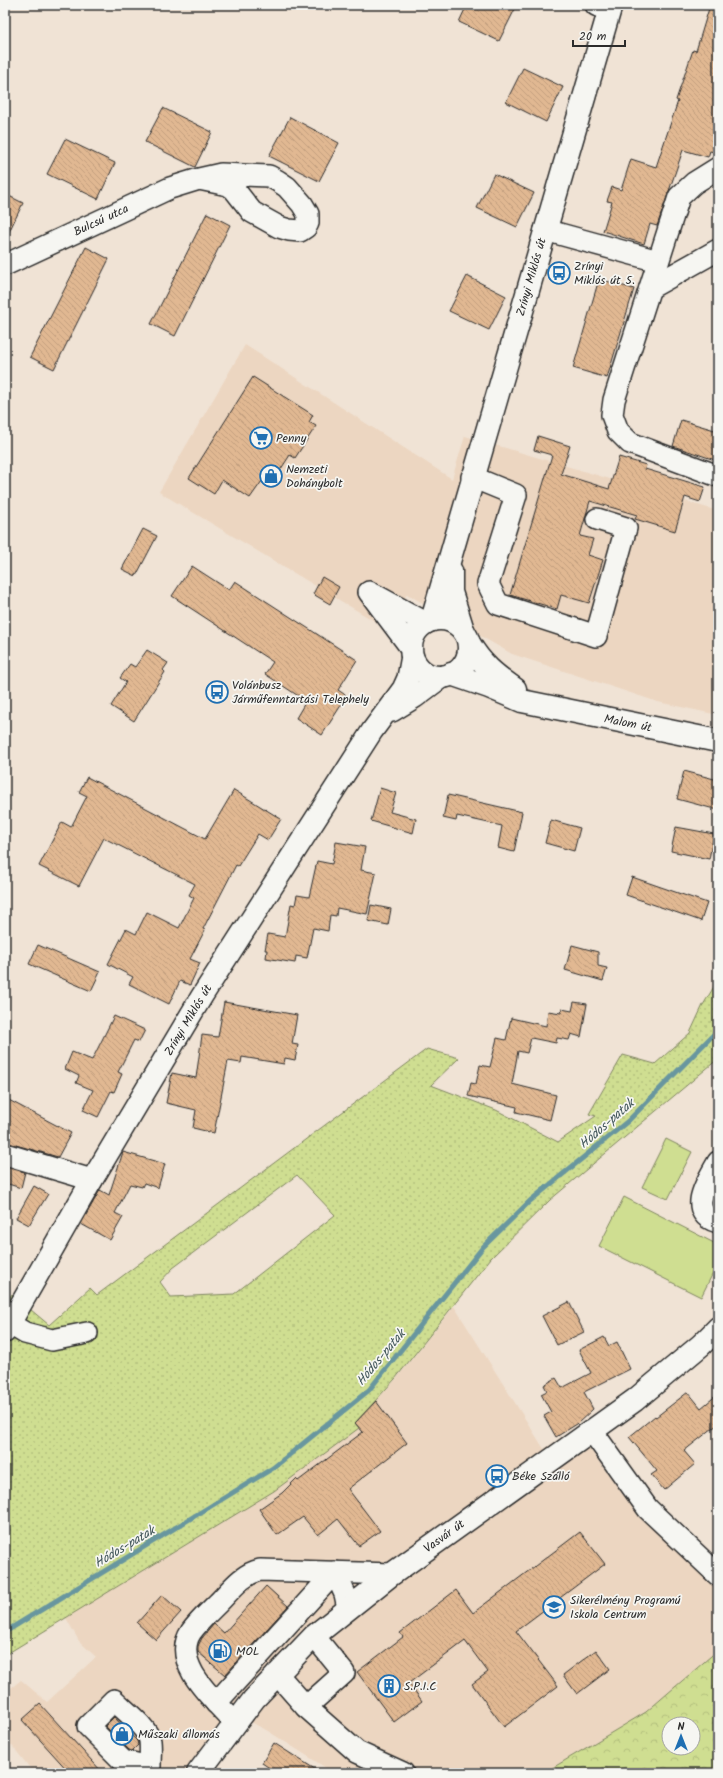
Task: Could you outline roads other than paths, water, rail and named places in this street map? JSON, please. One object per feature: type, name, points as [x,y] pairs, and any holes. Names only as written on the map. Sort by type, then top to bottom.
[{"type":"main road","name":"Zrínyi Miklós út","points":[[429,621],[545,230],[606,7]]},
{"type":"main road","name":"Zrínyi Miklós út","points":[[451,549],[451,592],[466,636]]},
{"type":"main road","points":[[449,620],[457,624],[466,636],[468,653],[465,662],[459,669],[447,675],[433,676],[424,672],[417,665],[412,652],[415,633],[429,621],[449,620]]},
{"type":"main road","name":"Malom út","points":[[466,636],[478,658],[487,668],[497,677],[537,704]]},
{"type":"main road","name":"Malom út","points":[[447,675],[522,701],[718,741]]},
{"type":"main road","name":"Vasvár út","points":[[198,1773],[254,1698],[314,1636],[392,1574],[636,1400],[701,1345],[718,1328]]},
{"type":"street","points":[[718,168],[694,182],[679,197],[614,400],[612,414],[618,431],[630,443],[718,476]]},
{"type":"street","name":"Bulcsú utca","points":[[5,265],[170,188],[199,179],[221,174],[269,176],[287,187],[296,195],[308,214],[308,223],[306,227],[300,231],[279,227],[252,212],[234,189],[228,184],[199,179]]},
{"type":"street","points":[[545,230],[654,275],[718,250]]},
{"type":"street","points":[[654,275],[718,239]]},
{"type":"street","points":[[472,477],[516,495],[488,584],[498,604],[596,636],[626,528],[597,519]]},
{"type":"street","points":[[412,652],[369,592],[429,621]]},
{"type":"street","name":"Zrínyi Miklós út","points":[[8,1328],[92,1180],[202,996],[372,731],[403,689],[408,678],[412,652]]},
{"type":"street","name":"Zrínyi Miklós út","points":[[384,715],[415,697],[447,675]]},
{"type":"street","points":[[5,1154],[92,1180]]},
{"type":"street","points":[[718,1162],[701,1197],[702,1210],[712,1220],[718,1222]]},
{"type":"street","points":[[8,1328],[52,1340],[87,1333]]},
{"type":"street","points":[[592,1431],[648,1510],[718,1574]]},
{"type":"street","points":[[235,1723],[216,1703],[191,1672],[186,1660],[185,1651],[191,1632],[245,1576],[252,1571],[260,1570],[392,1574]]},
{"type":"street","points":[[335,1572],[345,1594],[348,1608]]},
{"type":"street","points":[[216,1703],[335,1572]]},
{"type":"street","points":[[306,1707],[344,1673],[314,1636]]},
{"type":"street","points":[[277,1674],[306,1707],[357,1752],[403,1773]]},
{"type":"waterway","name":"Hódos-patak","points":[[5,1632],[273,1468],[369,1390],[483,1247],[530,1201],[628,1121],[718,1030]]},
{"type":"place","name":"Zrínyi Miklós út 5.","points":[[559,273]]},
{"type":"place","name":"Penny","points":[[261,438]]},
{"type":"place","name":"Nemzeti Dohánybolt","points":[[271,476]]},
{"type":"place","name":"Volánbusz Járműfenntartási Telephely","points":[[217,692]]},
{"type":"place","name":"Béke Szálló","points":[[497,1476]]},
{"type":"place","name":"Sikerélmény Programú Iskola Centrum","points":[[554,1607]]},
{"type":"place","name":"MOL","points":[[220,1651]]},
{"type":"place","name":"S.P.I.C","points":[[389,1686]]},
{"type":"place","name":"Műszaki állomás","points":[[122,1734]]}]
